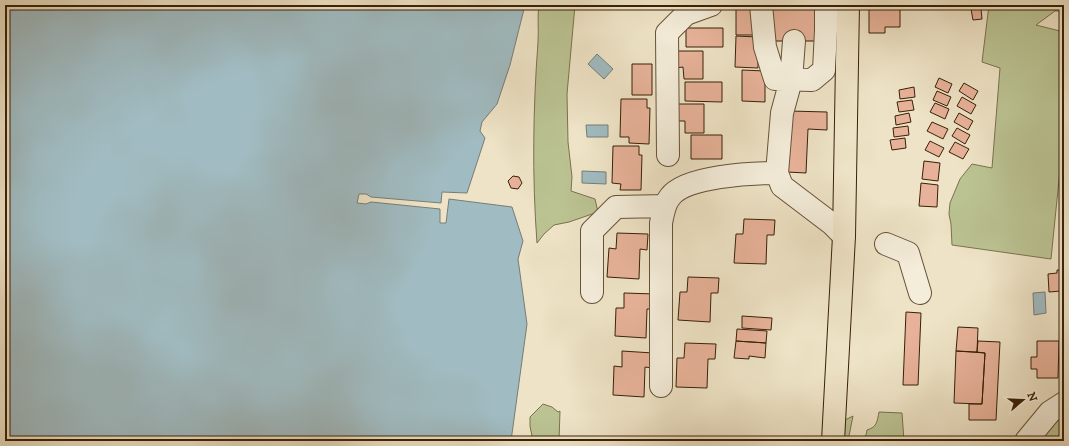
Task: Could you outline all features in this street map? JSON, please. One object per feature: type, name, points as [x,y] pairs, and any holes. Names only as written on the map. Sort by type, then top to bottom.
[{"type":"main road","points":[[833,441],[844,236],[848,5]]},
{"type":"street","points":[[668,154],[667,33],[686,10],[711,5]]},
{"type":"street","points":[[761,5],[765,48],[775,79],[791,80],[812,80],[824,70],[826,5]]},
{"type":"street","points":[[794,41],[791,80],[782,113],[777,167],[782,186],[832,224],[844,236]]},
{"type":"street","points":[[661,386],[661,223],[665,206],[670,196],[681,188],[701,180],[751,173],[777,167]]},
{"type":"street","points":[[592,292],[592,231],[616,207],[665,206]]},
{"type":"street","points":[[886,244],[908,253],[920,293]]},
{"type":"street","points":[[1026,441],[1050,412],[1064,403]]},
{"type":"green space","points":[[539,5],[575,5],[567,94],[568,142],[572,177],[571,191],[595,199],[598,212],[569,222],[554,225],[537,243],[534,193],[534,142]]},
{"type":"green space","points":[[989,5],[1005,5],[1007,8],[1023,9],[1032,5],[1064,5],[1064,11],[1055,11],[1036,25],[1064,32],[1064,146],[1061,160],[1051,259],[952,245],[949,214],[950,203],[960,179],[972,164],[992,168],[1000,68],[982,62]]},
{"type":"green space","points":[[543,404],[552,407],[558,412],[560,411],[559,441],[533,441],[530,417]]},
{"type":"green space","points":[[879,412],[902,413],[904,441],[859,441],[866,435],[867,430],[875,426]]},
{"type":"green space","points":[[1064,412],[1064,441],[1036,441]]},
{"type":"green space","points":[[853,416],[848,441],[841,441],[841,422]]},
{"type":"water","points":[[5,5],[525,5],[510,65],[497,104],[482,122],[480,131],[485,138],[467,193],[442,192],[441,203],[371,197],[366,194],[359,194],[357,203],[366,204],[371,202],[440,209],[440,223],[446,223],[449,199],[512,207],[523,241],[518,259],[527,324],[511,441],[5,441]]},
{"type":"water","points":[[597,54],[613,69],[604,79],[588,64]]},
{"type":"water","points":[[586,125],[608,125],[608,137],[587,137]]},
{"type":"water","points":[[582,171],[606,172],[606,184],[582,183]]},
{"type":"water","points":[[1045,292],[1046,313],[1034,315],[1033,293]]},
{"type":"building","points":[[736,5],[759,5],[758,35],[736,35]]},
{"type":"building","points":[[769,5],[819,5],[819,41],[769,41]]},
{"type":"building","points":[[869,5],[900,5],[900,27],[885,27],[885,33],[869,33]]},
{"type":"building","points":[[1008,5],[1023,5],[1023,7],[1008,7]]},
{"type":"building","points":[[971,9],[981,9],[982,19],[973,20]]},
{"type":"building","points":[[686,28],[723,28],[723,47],[686,47]]},
{"type":"building","points":[[736,36],[758,37],[758,68],[735,67]]},
{"type":"building","points":[[676,51],[703,51],[703,79],[684,79],[683,67],[676,68]]},
{"type":"building","points":[[632,64],[652,64],[652,95],[632,95]]},
{"type":"building","points":[[742,70],[765,71],[765,102],[742,101]]},
{"type":"building","points":[[939,78],[952,84],[948,93],[935,87]]},
{"type":"building","points":[[685,82],[722,82],[722,102],[685,101]]},
{"type":"building","points":[[964,83],[978,91],[973,100],[959,91]]},
{"type":"building","points":[[914,87],[915,97],[900,99],[899,90]]},
{"type":"building","points":[[937,91],[951,97],[947,106],[933,100]]},
{"type":"building","points":[[962,97],[976,105],[971,114],[957,106]]},
{"type":"building","points":[[621,99],[647,99],[647,108],[650,108],[649,144],[629,143],[629,137],[620,137]]},
{"type":"building","points":[[912,100],[914,110],[899,112],[897,102]]},
{"type":"building","points":[[935,103],[949,109],[945,119],[930,112]]},
{"type":"building","points":[[677,104],[704,104],[704,133],[685,133],[685,121],[677,121]]},
{"type":"building","points":[[789,111],[827,112],[827,130],[808,129],[806,173],[787,172]]},
{"type":"building","points":[[909,113],[911,122],[896,125],[895,116]]},
{"type":"building","points":[[959,113],[973,121],[968,130],[954,122]]},
{"type":"building","points":[[932,122],[948,129],[943,139],[927,131]]},
{"type":"building","points":[[908,126],[909,135],[894,137],[893,128]]},
{"type":"building","points":[[957,128],[970,135],[965,144],[952,136]]},
{"type":"building","points":[[691,135],[722,135],[722,159],[691,159]]},
{"type":"building","points":[[905,138],[906,148],[892,150],[890,140]]},
{"type":"building","points":[[930,141],[944,148],[939,157],[925,150]]},
{"type":"building","points":[[955,142],[969,149],[963,159],[949,152]]},
{"type":"building","points":[[613,146],[639,146],[639,155],[642,155],[641,190],[620,190],[621,184],[612,183]]},
{"type":"building","points":[[924,161],[940,163],[938,181],[922,179]]},
{"type":"building","points":[[513,176],[519,177],[522,183],[518,189],[511,188],[508,181]]},
{"type":"building","points":[[921,183],[938,185],[937,207],[919,206]]},
{"type":"building","points":[[744,219],[775,220],[774,235],[767,235],[766,264],[734,263],[736,234],[743,234]]},
{"type":"building","points":[[617,233],[648,234],[647,250],[640,249],[639,279],[607,277],[609,248],[616,249]]},
{"type":"building","points":[[1057,270],[1064,270],[1064,310],[1062,310],[1061,291],[1049,292],[1048,274],[1057,273]]},
{"type":"building","points":[[688,277],[719,278],[718,293],[711,293],[710,322],[678,320],[680,292],[687,292]]},
{"type":"building","points":[[624,293],[655,294],[654,309],[647,309],[646,338],[615,336],[616,308],[624,308]]},
{"type":"building","points":[[906,312],[921,313],[918,385],[903,385]]},
{"type":"building","points":[[742,316],[772,318],[771,330],[742,328]]},
{"type":"building","points":[[958,327],[978,328],[977,352],[956,351]]},
{"type":"building","points":[[737,329],[767,331],[766,343],[736,341]]},
{"type":"building","points":[[736,341],[766,343],[765,358],[749,356],[749,359],[734,358]]},
{"type":"building","points":[[978,341],[1000,342],[996,420],[969,420],[969,404],[982,404],[985,353],[977,352]]},
{"type":"building","points":[[1037,341],[1059,341],[1058,378],[1037,378],[1037,369],[1031,369],[1031,357],[1037,357]]},
{"type":"building","points":[[685,343],[716,344],[715,359],[708,359],[707,388],[676,387],[677,358],[684,358]]},
{"type":"building","points":[[622,351],[653,353],[652,368],[645,367],[644,397],[613,395],[614,366],[622,367]]},
{"type":"building","points":[[956,351],[985,353],[982,404],[954,403]]}]
